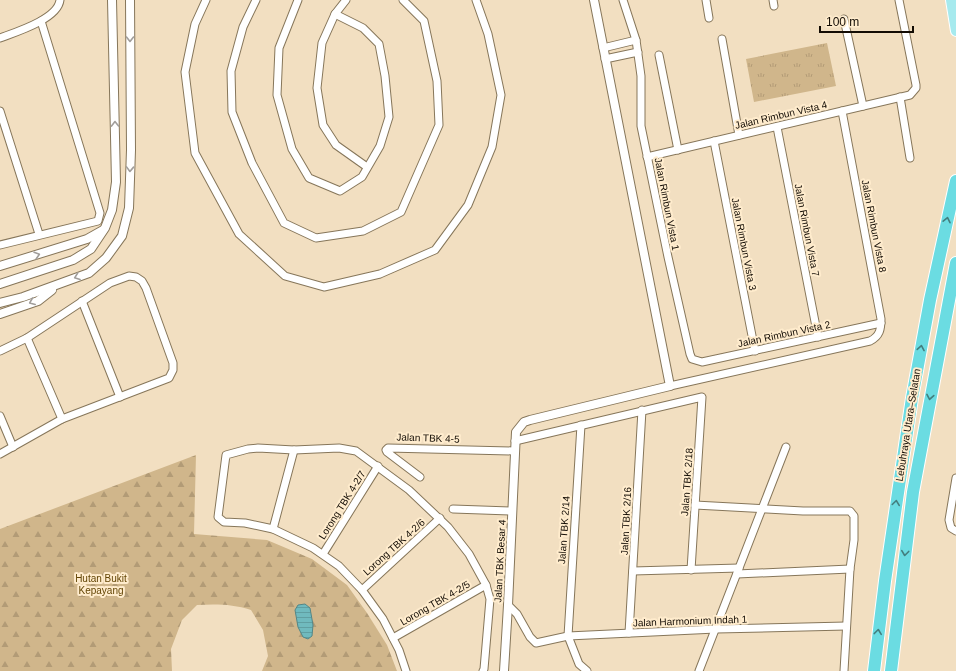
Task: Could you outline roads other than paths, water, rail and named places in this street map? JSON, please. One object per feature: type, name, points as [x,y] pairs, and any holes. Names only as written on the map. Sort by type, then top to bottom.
[{"type":"highway","name":"Lebuhraya Utara–Selatan","points":[[874,671],[891,537],[912,398],[930,300],[956,181]]},
{"type":"highway","name":"Lebuhraya Utara–Selatan","points":[[891,671],[913,492],[956,263]]},
{"type":"main road","points":[[951,0],[956,31]]},
{"type":"street","points":[[0,38],[41,21],[51,15],[59,4],[60,0]]},
{"type":"street","points":[[0,284],[73,260],[91,249],[105,228],[112,210],[116,182],[112,0]]},
{"type":"street","points":[[0,304],[89,273],[106,258],[122,236],[129,208],[131,150],[130,0]]},
{"type":"street","points":[[206,0],[195,24],[185,72],[195,153],[239,234],[285,276],[324,287],[380,274],[435,250],[468,205],[492,147],[501,95],[488,34],[476,0]]},
{"type":"street","points":[[256,0],[243,27],[230,71],[232,112],[252,163],[284,223],[316,238],[363,231],[402,212],[439,125],[437,81],[424,21],[403,0]]},
{"type":"street","points":[[298,0],[279,48],[277,95],[292,149],[309,178],[340,191],[362,176],[368,167],[380,146],[389,117],[385,76],[379,44],[363,28],[335,14]]},
{"type":"street","points":[[346,0],[335,14],[322,43],[317,88],[323,125],[336,145],[368,167]]},
{"type":"street","points":[[594,0],[670,386]]},
{"type":"street","name":"Jalan Rimbun Vista 1","points":[[623,0],[636,40],[638,52],[641,76],[641,126],[668,257],[692,359]]},
{"type":"street","points":[[706,0],[709,18]]},
{"type":"street","name":"Jalan Rimbun Vista 4","points":[[647,157],[910,95],[916,88],[899,0]]},
{"type":"street","points":[[844,19],[863,106]]},
{"type":"street","points":[[0,245],[39,234],[98,221],[100,213],[41,21]]},
{"type":"street","points":[[722,39],[739,135]]},
{"type":"street","points":[[603,48],[636,40]]},
{"type":"street","points":[[605,59],[638,52]]},
{"type":"street","points":[[659,55],[678,150]]},
{"type":"street","points":[[900,97],[910,158]]},
{"type":"street","points":[[0,111],[39,234]]},
{"type":"street","name":"Jalan Rimbun Vista 8","points":[[842,111],[881,323]]},
{"type":"street","name":"Jalan Rimbun Vista 7","points":[[776,126],[818,337]]},
{"type":"street","name":"Jalan Rimbun Vista 3","points":[[714,141],[755,350]]},
{"type":"street","points":[[0,266],[87,239],[105,228]]},
{"type":"street","points":[[0,454],[62,419],[169,378],[173,370],[173,363],[146,288],[142,281],[136,277],[129,276],[110,283],[27,338],[1,348]]},
{"type":"street","points":[[0,314],[38,301],[61,283]]},
{"type":"street","points":[[82,301],[120,397]]},
{"type":"street","points":[[642,410],[515,441],[516,432],[520,426],[524,422],[530,420],[670,386],[870,341],[877,338],[881,323]]},
{"type":"street","name":"Jalan Rimbun Vista 2","points":[[692,359],[702,362],[881,323]]},
{"type":"street","points":[[27,338],[62,419]]},
{"type":"street","name":"Jalan TBK 2/18","points":[[642,410],[702,396],[690,570]]},
{"type":"street","name":"Jalan TBK 2/16","points":[[629,633],[642,410]]},
{"type":"street","points":[[0,416],[13,448]]},
{"type":"street","name":"Jalan TBK 2/14","points":[[568,636],[581,425]]},
{"type":"street","name":"Jalan TBK Besar 4","points":[[504,671],[515,441]]},
{"type":"street","points":[[699,671],[786,447]]},
{"type":"street","points":[[406,671],[393,638],[383,619],[362,590],[346,572],[323,554],[273,529],[245,523],[224,522],[218,517],[226,455],[248,449],[294,450],[339,448],[356,451],[409,490],[440,518],[469,554],[486,585],[490,599],[484,670]]},
{"type":"street","name":"Jalan TBK 4-5","points":[[420,478],[386,450],[388,448],[515,451]]},
{"type":"street","points":[[273,529],[294,450]]},
{"type":"street","name":"Lorong TBK 4-2/7","points":[[323,554],[378,466]]},
{"type":"street","points":[[956,478],[949,520],[951,528],[956,531]]},
{"type":"street","points":[[695,505],[803,511],[850,511],[853,514],[854,540],[850,569],[844,671]]},
{"type":"street","points":[[453,509],[512,511]]},
{"type":"street","name":"Lorong TBK 4-2/6","points":[[362,590],[440,518]]},
{"type":"street","points":[[633,571],[850,569]]},
{"type":"street","name":"Lorong TBK 4-2/5","points":[[393,638],[486,585]]},
{"type":"street","name":"Jalan Harmonium Indah 1","points":[[508,605],[517,614],[530,637],[536,643],[568,636],[716,629],[846,626]]},
{"type":"street","points":[[568,636],[579,664],[587,671]]},
{"type":"water","points":[[305,604],[310,608],[313,625],[312,636],[308,639],[303,637],[298,627],[295,610],[298,605]]},
{"type":"park label","name":"Hutan Bukit Kepayang","points":[[101,584]]}]
